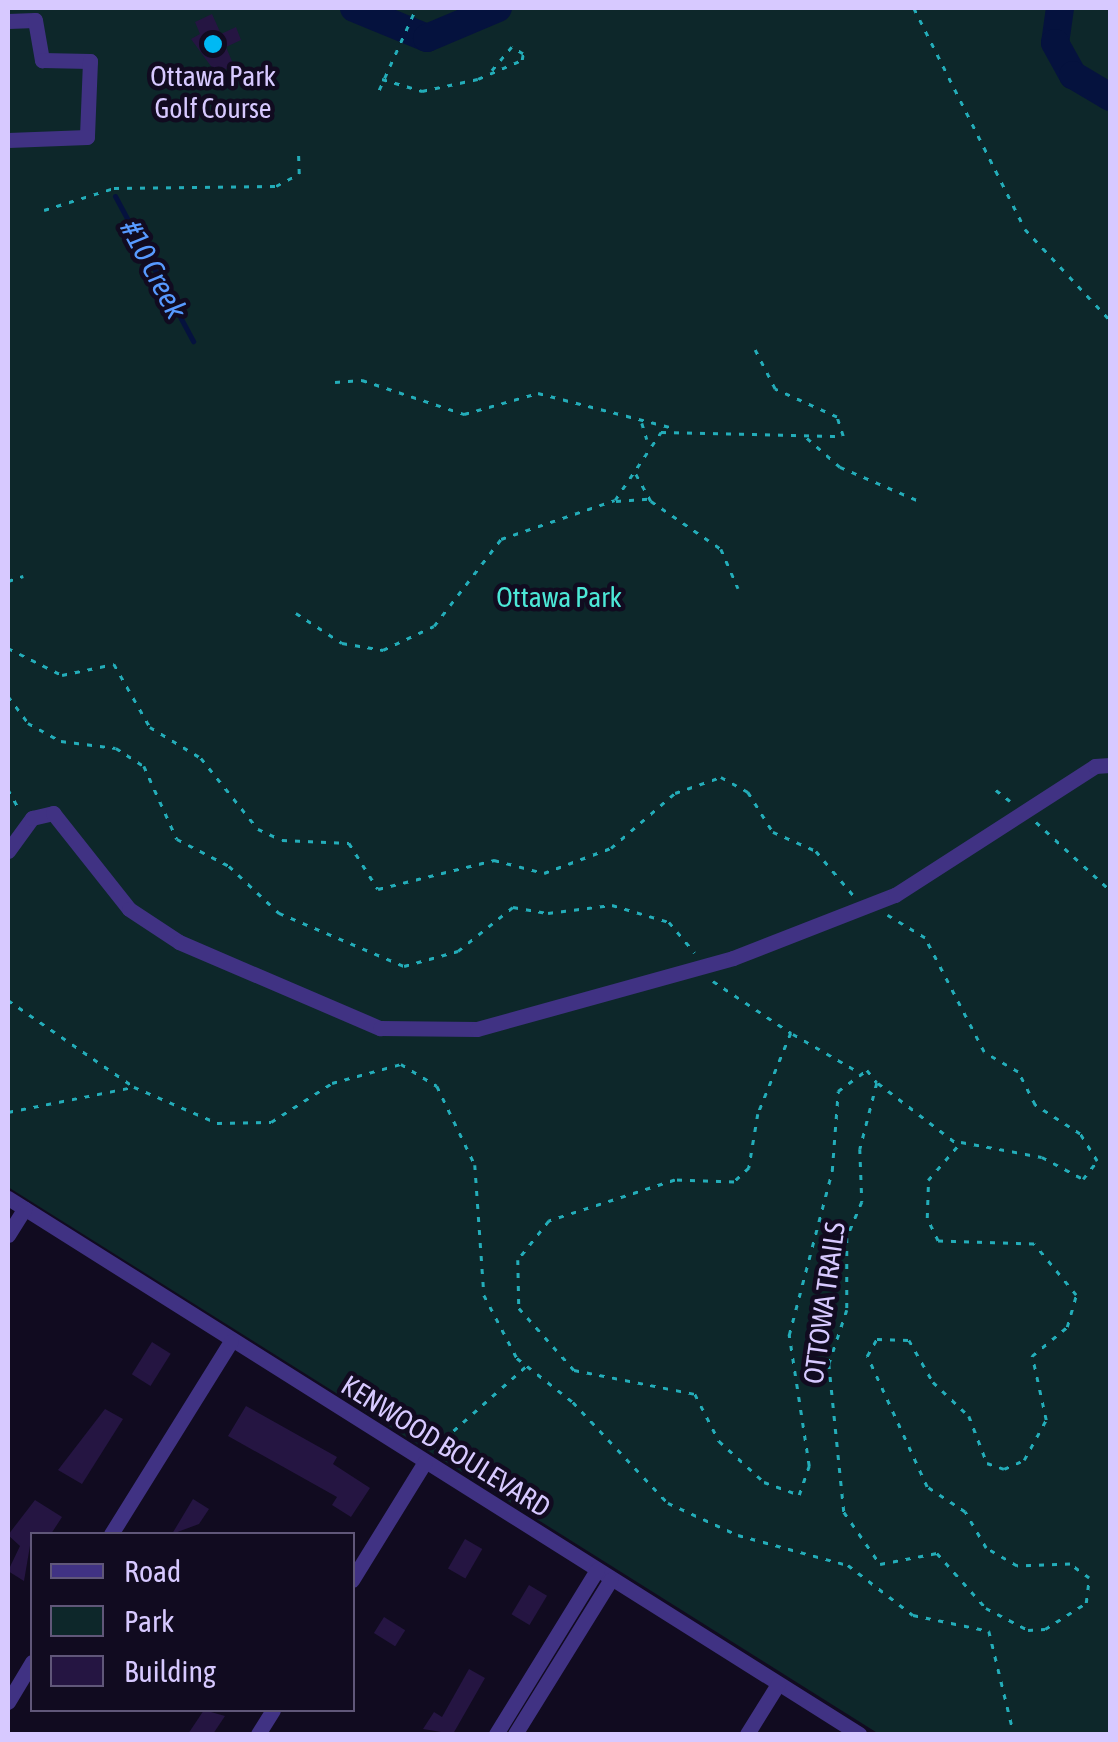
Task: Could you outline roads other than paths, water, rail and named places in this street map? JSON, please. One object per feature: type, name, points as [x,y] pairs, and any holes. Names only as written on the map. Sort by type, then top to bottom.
[{"type":"street","points":[[8,22],[35,20],[42,60],[90,61],[88,137],[8,140]]},
{"type":"street","points":[[8,851],[26,824],[53,813],[129,909],[179,942],[380,1028],[477,1028],[704,966],[865,907],[1026,814],[1095,766],[1110,765]]},
{"type":"street","name":"KENWOOD BOULEVARD","points":[[8,1198],[859,1734]]},
{"type":"street","points":[[8,1235],[24,1209]]},
{"type":"street","points":[[112,1532],[231,1341]]},
{"type":"street","points":[[355,1575],[425,1462]]},
{"type":"street","points":[[496,1734],[604,1574]]},
{"type":"street","points":[[515,1734],[604,1574]]},
{"type":"street","points":[[8,1702],[30,1665]]},
{"type":"street","points":[[747,1734],[778,1684]]},
{"type":"street","points":[[258,1734],[272,1712]]},
{"type":"waterway","points":[[354,8],[427,38],[498,8]]},
{"type":"waterway","points":[[1060,8],[1055,43],[1073,75],[1110,97]]},
{"type":"waterway","name":"#10 Creek","points":[[115,196],[193,341]]},
{"type":"place","name":"Ottawa Park Golf Course","points":[[213,44]]},
{"type":"park label","name":"Ottawa Park","points":[[559,597]]}]
